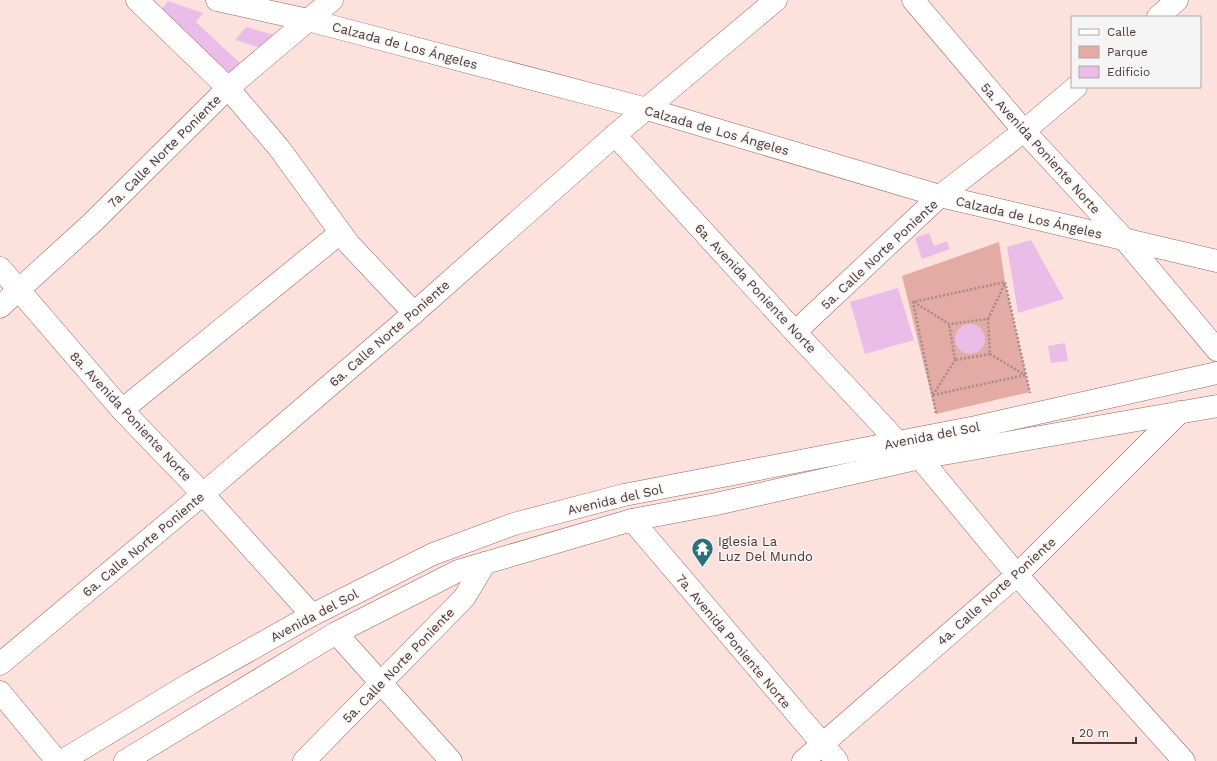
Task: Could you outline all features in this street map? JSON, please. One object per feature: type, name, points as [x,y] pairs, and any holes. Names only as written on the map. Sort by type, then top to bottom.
[{"type":"street","points":[[137,0],[228,88],[279,148],[349,244],[414,313]]},
{"type":"street","name":"Calzada de Los Ángeles","points":[[217,0],[308,20],[647,109],[940,196],[1217,261]]},
{"type":"street","name":"7a. Calle Norte Poniente","points":[[0,306],[92,223],[228,88],[332,0]]},
{"type":"street","name":"6a. Calle Norte Poniente","points":[[0,664],[203,494],[414,313],[615,135],[776,0]]},
{"type":"street","name":"5a. Avenida Poniente Norte","points":[[913,0],[1024,131],[1125,240],[1217,350]]},
{"type":"street","points":[[1159,16],[1177,0]]},
{"type":"street","name":"5a. Calle Norte Poniente","points":[[795,332],[940,196],[1024,131],[1075,88]]},
{"type":"street","name":"6a. Avenida Poniente Norte","points":[[615,135],[897,441]]},
{"type":"street","points":[[122,410],[340,232]]},
{"type":"street","name":"8a. Avenida Poniente Norte","points":[[0,268],[122,410],[203,494],[312,615]]},
{"type":"street","name":"Avenida del Sol","points":[[62,761],[191,683],[312,615],[432,554],[514,524],[624,495],[1035,414],[1217,373]]},
{"type":"street","name":"Avenida del Sol","points":[[125,761],[336,633],[458,571],[632,520],[716,504],[920,458],[1217,406]]},
{"type":"street","name":"4a. Calle Norte Poniente","points":[[803,761],[1017,575],[1180,412]]},
{"type":"street","points":[[920,458],[1017,575],[1184,761]]},
{"type":"street","name":"7a. Avenida Poniente Norte","points":[[632,520],[837,761]]},
{"type":"street","name":"5a. Calle Norte Poniente","points":[[304,761],[464,598],[485,563]]},
{"type":"street","points":[[336,633],[450,761]]},
{"type":"street","points":[[0,692],[57,761]]},
{"type":"path","points":[[913,302],[1005,282]]},
{"type":"path","points":[[990,354],[988,319],[1005,282]]},
{"type":"path","points":[[1005,282],[1035,414]]},
{"type":"path","points":[[913,302],[948,324],[988,319]]},
{"type":"path","points":[[913,302],[940,433]]},
{"type":"path","points":[[933,395],[955,360],[948,324]]},
{"type":"path","points":[[955,360],[990,354],[1025,375]]},
{"type":"path","points":[[933,395],[1025,375]]},
{"type":"green space","points":[[999,242],[1005,282],[1030,392],[936,414],[902,276]]},
{"type":"building","points":[[168,1],[203,13],[196,22],[243,66],[232,77],[162,9]]},
{"type":"building","points":[[246,27],[278,36],[264,49],[235,40]]},
{"type":"building","points":[[929,233],[934,246],[947,241],[950,249],[922,259],[915,238]]},
{"type":"building","points":[[1031,240],[1064,299],[1018,313],[1007,247]]},
{"type":"building","points":[[898,288],[914,340],[865,354],[850,302]]},
{"type":"building","points":[[970,324],[981,328],[985,339],[981,350],[970,354],[959,350],[955,339],[959,328]]},
{"type":"building","points":[[1065,343],[1068,361],[1051,363],[1048,346]]},
{"type":"place","name":"Iglesia La Luz Del Mundo","points":[[703,568]]}]
